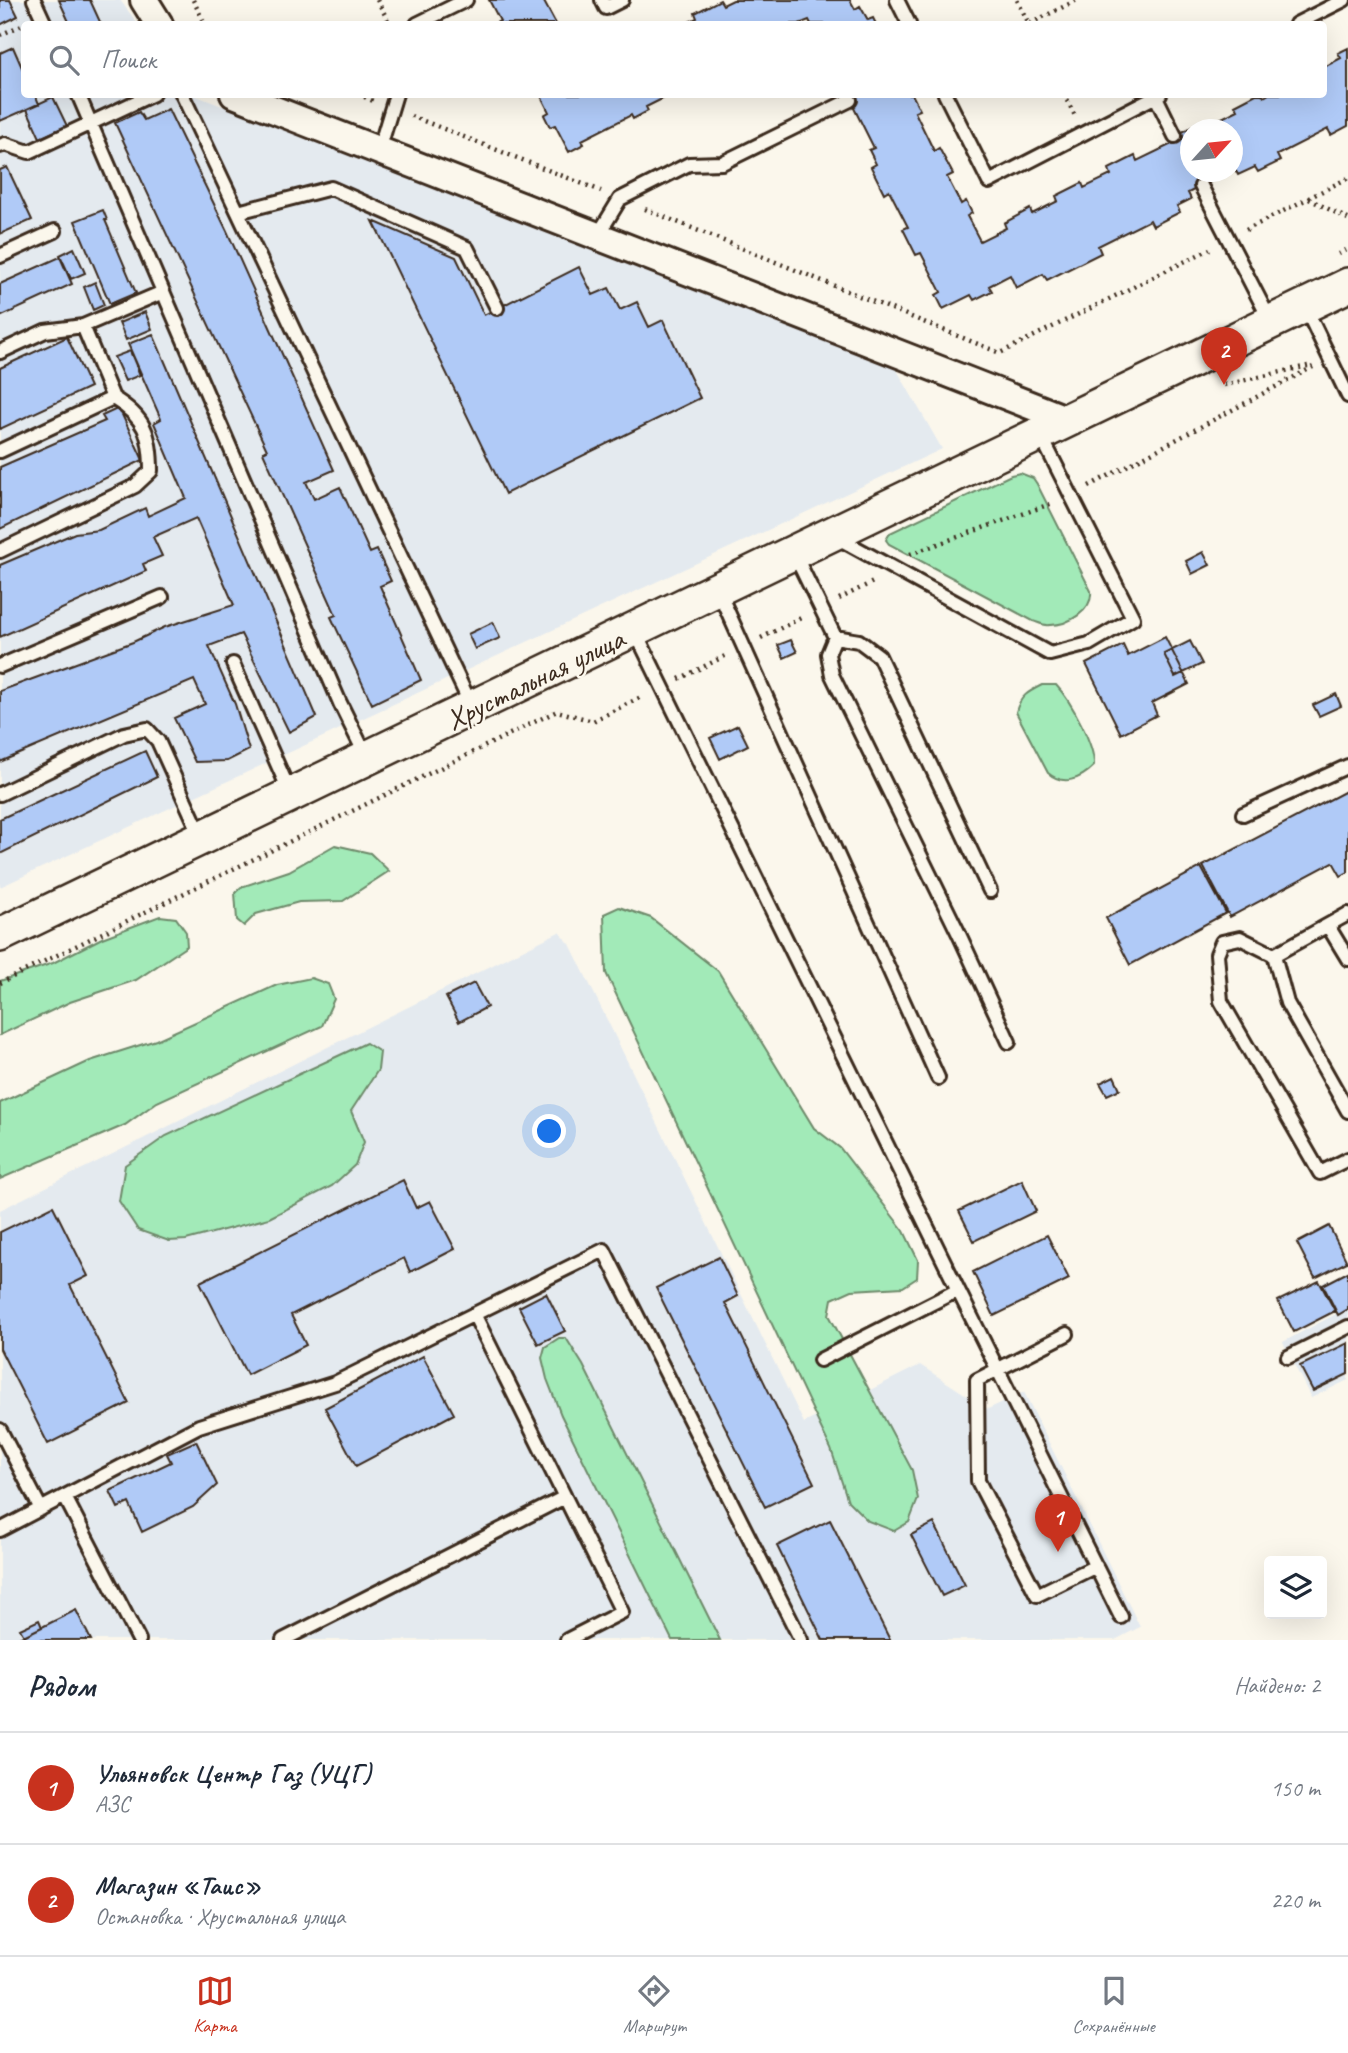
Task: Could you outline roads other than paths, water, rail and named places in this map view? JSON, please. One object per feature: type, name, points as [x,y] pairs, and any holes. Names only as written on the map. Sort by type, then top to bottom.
[{"type":"street","points":[[144,0],[157,21]]},
{"type":"street","points":[[244,98],[598,235],[1054,427]]},
{"type":"street","name":"Хрустальная улица","points":[[0,935],[1348,285]]},
{"type":"lane","points":[[34,0],[44,21]]},
{"type":"lane","points":[[423,21],[466,0]]},
{"type":"lane","points":[[602,0],[606,8],[622,0]]},
{"type":"lane","points":[[897,0],[908,21]]},
{"type":"lane","points":[[1302,21],[1343,0]]},
{"type":"lane","points":[[80,98],[340,703],[367,759]]},
{"type":"lane","points":[[0,146],[5,144],[29,152],[145,98]]},
{"type":"lane","points":[[184,98],[473,708]]},
{"type":"lane","points":[[379,150],[395,98]]},
{"type":"lane","points":[[947,98],[989,182],[1154,98]]},
{"type":"lane","points":[[1159,98],[1175,136]]},
{"type":"lane","points":[[598,235],[620,199],[690,163],[722,163],[850,100]]},
{"type":"lane","points":[[1201,186],[1271,322]]},
{"type":"lane","points":[[238,212],[331,188],[467,248],[498,308]]},
{"type":"lane","points":[[0,256],[55,231]]},
{"type":"lane","points":[[0,352],[45,331],[83,326],[163,292]]},
{"type":"lane","points":[[1305,306],[1348,396]]},
{"type":"lane","points":[[0,551],[135,486],[151,471],[151,449],[145,430],[129,407],[113,397],[83,326]]},
{"type":"lane","points":[[0,452],[113,397]]},
{"type":"lane","points":[[831,534],[1050,654],[1089,645],[1133,618],[1072,496],[1054,427]]},
{"type":"lane","points":[[793,553],[835,637],[828,654],[832,675],[1009,1042]]},
{"type":"lane","points":[[718,590],[938,1078]]},
{"type":"lane","points":[[0,666],[162,597]]},
{"type":"lane","points":[[635,630],[1121,1617]]},
{"type":"lane","points":[[835,637],[859,641],[879,656],[990,891]]},
{"type":"lane","points":[[233,664],[292,795]]},
{"type":"lane","points":[[0,794],[124,734],[147,729],[158,741],[203,838]]},
{"type":"lane","points":[[1243,814],[1348,766]]},
{"type":"lane","points":[[1274,955],[1348,915]]},
{"type":"lane","points":[[1328,926],[1348,960]]},
{"type":"lane","points":[[1348,1111],[1287,1003],[1274,955],[1240,938],[1222,942],[1217,954],[1221,1000],[1320,1173],[1348,1159]]},
{"type":"lane","points":[[0,1530],[199,1426],[335,1383],[604,1250],[802,1640]]},
{"type":"lane","points":[[820,1360],[958,1290]]},
{"type":"lane","points":[[474,1314],[622,1612],[567,1640]]},
{"type":"lane","points":[[1288,1357],[1348,1327]]},
{"type":"lane","points":[[1067,1334],[977,1380],[978,1480],[1037,1595],[1096,1566]]},
{"type":"lane","points":[[0,1430],[41,1509]]},
{"type":"lane","points":[[65,1497],[139,1640]]},
{"type":"lane","points":[[284,1640],[565,1497]]},
{"type":"place","name":"Магазин «Таис»","points":[[1224,385]]},
{"type":"place","name":"Ульяновск Центр Газ (УЦГ)","points":[[1058,1552]]}]
